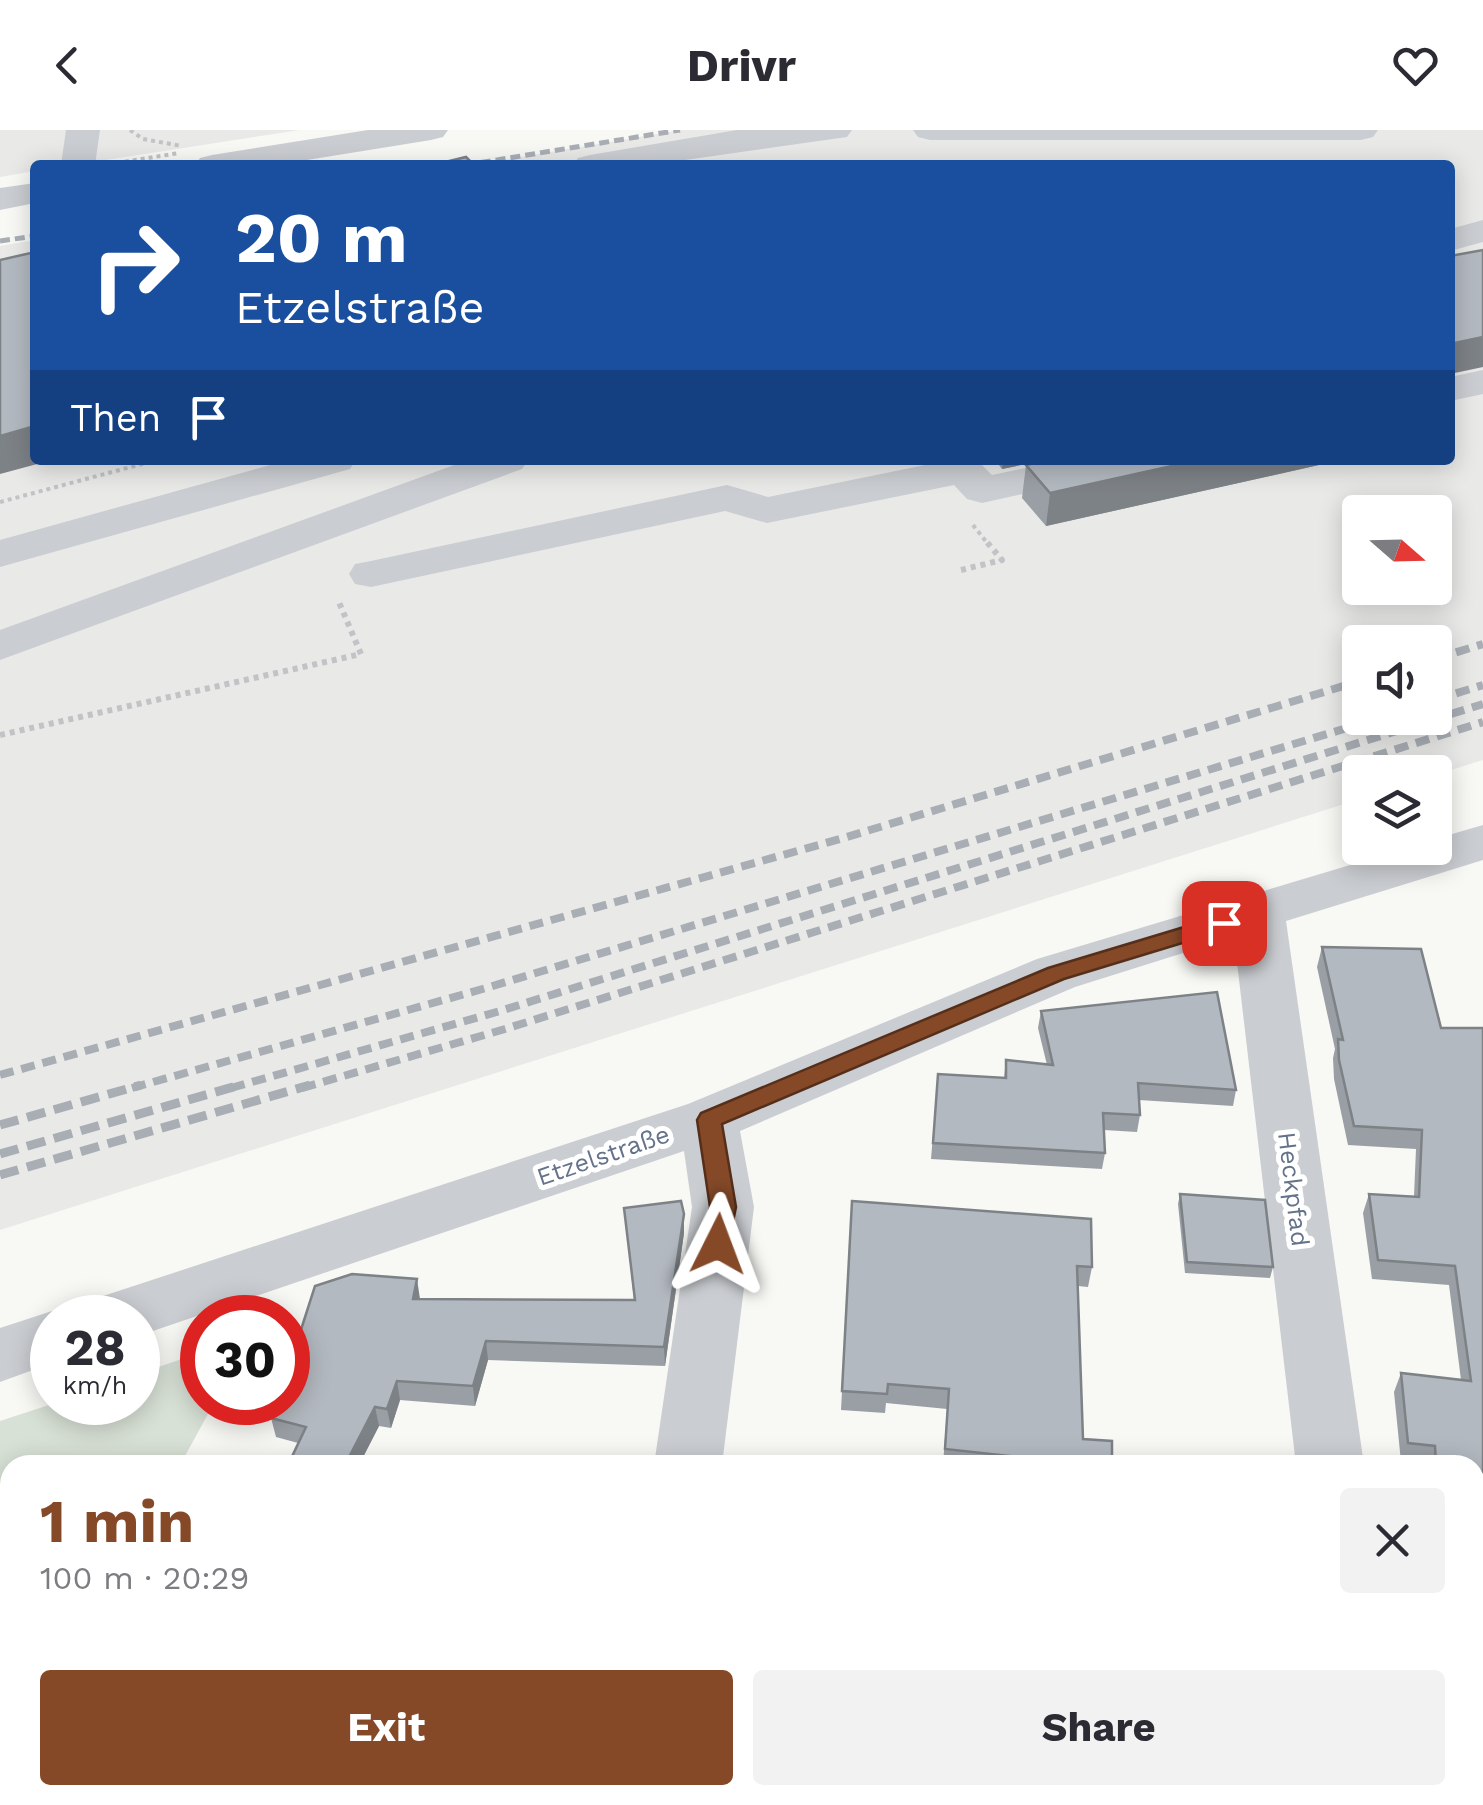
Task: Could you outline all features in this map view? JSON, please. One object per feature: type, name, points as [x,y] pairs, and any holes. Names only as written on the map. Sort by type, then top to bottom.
[{"type":"street","points":[[79,160],[82,130]]},
{"type":"street","points":[[200,156],[431,130]]},
{"type":"street","points":[[620,160],[773,134],[834,130]]},
{"type":"street","points":[[930,130],[1361,130]]},
{"type":"street","points":[[0,199],[30,195]]},
{"type":"street","points":[[1455,239],[1483,231]]},
{"type":"street","points":[[1455,388],[1483,382]]},
{"type":"street","points":[[0,554],[317,465]]},
{"type":"street","points":[[0,646],[493,465]]},
{"type":"street","points":[[371,574],[727,498],[767,510],[967,486],[1092,465]]},
{"type":"street","name":"Etzelstraße","points":[[160,1303],[709,1120],[1056,974],[1483,842]]},
{"type":"street","name":"Heckpfad","points":[[1258,912],[1329,1455]]},
{"type":"street","points":[[689,1455],[723,1207],[709,1120]]},
{"type":"street","points":[[0,1354],[30,1345]]},
{"type":"path","points":[[130,130],[143,139],[200,156]]},
{"type":"path","points":[[0,502],[138,465]]},
{"type":"path","points":[[961,570],[1002,560],[967,486]]},
{"type":"path","points":[[0,735],[361,654],[338,600],[371,574]]},
{"type":"shaded area","points":[[0,130],[300,130],[105,160],[30,160],[30,172],[0,177]]},
{"type":"shaded area","points":[[680,130],[1483,130],[1483,760],[1452,770],[1452,755],[1342,755],[1342,805],[0,1230],[0,246],[30,241],[30,465],[1455,465],[1455,160],[504,160]]},
{"type":"shaded area","points":[[180,1360],[180,1425],[202,1425],[185,1455],[0,1455],[0,1421],[30,1411],[30,1425],[160,1425],[160,1366]]},
{"type":"building","points":[[1483,250],[1483,337],[1455,343],[1455,255]]},
{"type":"building","points":[[30,253],[30,427],[0,436],[0,260]]},
{"type":"building","points":[[1026,465],[1176,465],[1050,493]]},
{"type":"building","points":[[1322,947],[1421,949],[1441,1028],[1483,1028],[1483,1455],[1435,1455],[1435,1446],[1408,1443],[1401,1373],[1471,1381],[1455,1266],[1378,1260],[1369,1194],[1419,1197],[1422,1130],[1354,1126],[1339,1060],[1338,1039],[1343,1040]]},
{"type":"building","points":[[1217,992],[1236,1090],[1138,1083],[1140,1115],[1103,1113],[1105,1153],[933,1143],[938,1074],[1006,1078],[1006,1060],[1053,1065],[1041,1011]]},
{"type":"building","points":[[1180,1194],[1265,1200],[1273,1267],[1187,1262]]},
{"type":"building","points":[[681,1201],[684,1214],[664,1347],[486,1341],[473,1386],[397,1381],[387,1409],[375,1407],[350,1455],[293,1455],[306,1427],[298,1425],[310,1425],[310,1302],[315,1286],[352,1274],[417,1279],[413,1299],[635,1300],[624,1208]]},
{"type":"building","points":[[852,1201],[1091,1219],[1092,1267],[1077,1266],[1083,1439],[1112,1441],[1112,1455],[1001,1455],[945,1449],[949,1389],[888,1384],[887,1394],[842,1391]]},
{"type":"railway","points":[[497,160],[680,130]]},
{"type":"railway","points":[[0,241],[30,237]]},
{"type":"railway","points":[[1452,654],[1483,644]]},
{"type":"railway","points":[[1452,695],[1483,685]]},
{"type":"railway","points":[[0,1075],[847,837],[1342,686]]},
{"type":"railway","points":[[231,1088],[500,1011],[1483,704]]},
{"type":"railway","points":[[302,1088],[505,1029],[1483,722]]},
{"type":"railway","points":[[132,1088],[486,988],[1342,729]]},
{"type":"railway","points":[[0,1125],[141,1085]]},
{"type":"railway","points":[[0,1154],[240,1085]]},
{"type":"railway","points":[[0,1175],[310,1085]]},
{"type":"route","points":[[718,1244],[723,1207],[709,1120],[1056,974],[1224,923]]}]
